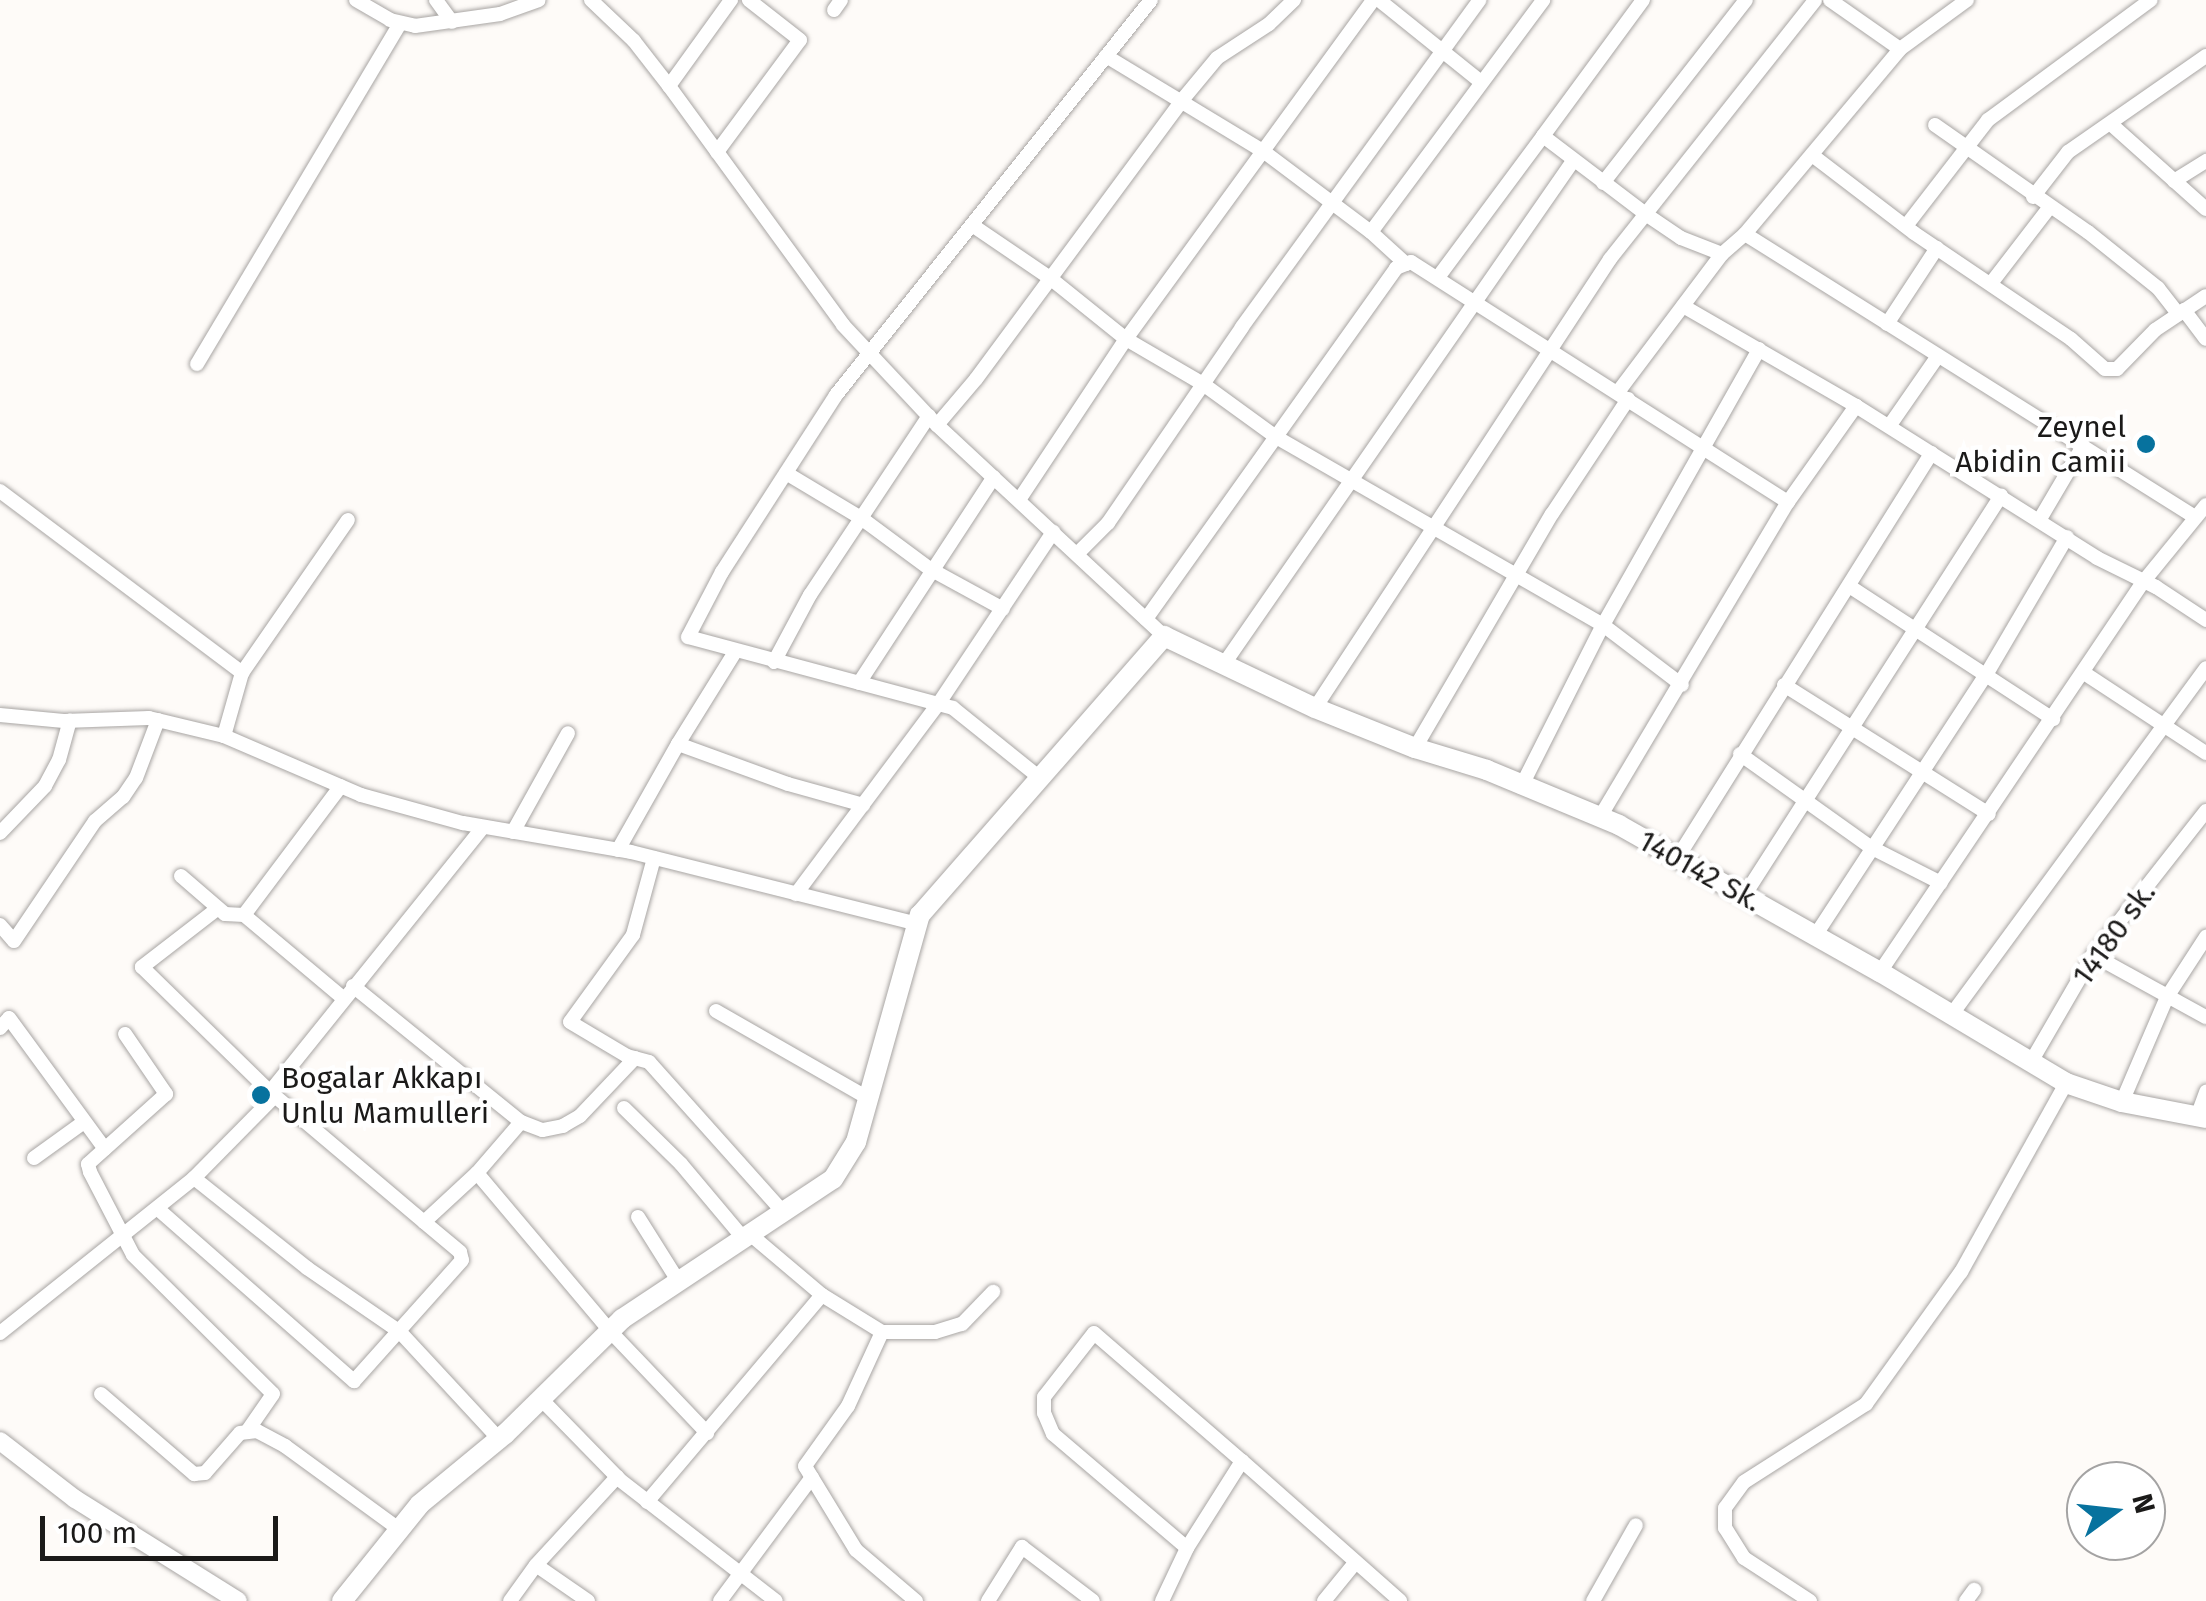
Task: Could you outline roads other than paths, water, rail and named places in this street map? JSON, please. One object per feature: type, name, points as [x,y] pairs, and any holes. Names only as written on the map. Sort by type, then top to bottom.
[{"type":"main road","name":"140142 Sk.","points":[[1172,640],[1314,708],[1415,748],[1487,770],[1600,817],[1880,972],[2066,1084],[2122,1102],[2201,1117]]},
{"type":"main road","points":[[342,1601],[420,1504],[499,1439],[610,1331],[833,1179],[856,1142],[917,924],[1040,778],[1172,640]]},
{"type":"street","points":[[356,0],[400,24],[452,22],[500,14],[539,0]]},
{"type":"street","points":[[436,0],[452,22]]},
{"type":"street","points":[[592,0],[634,41],[670,86],[844,325],[933,420],[1172,640]]},
{"type":"street","points":[[670,86],[731,0]]},
{"type":"street","points":[[717,152],[800,40],[750,0]]},
{"type":"street","points":[[1040,778],[953,708],[688,637],[722,572],[836,395],[1151,0]]},
{"type":"street","points":[[774,662],[810,595],[861,518],[933,420],[1050,278],[1183,99],[1217,58],[1269,24],[1294,0]]},
{"type":"street","points":[[1019,500],[1126,340],[1376,0],[1481,82]]},
{"type":"street","points":[[1076,554],[1108,524],[1332,202],[1480,0]]},
{"type":"street","points":[[1371,232],[1543,0]]},
{"type":"street","points":[[1439,276],[1643,0]]},
{"type":"street","points":[[1603,183],[1746,0]]},
{"type":"street","points":[[1314,708],[1610,260],[1815,0]]},
{"type":"street","points":[[1830,0],[1900,49]]},
{"type":"street","points":[[1415,748],[1623,396],[1683,306],[1722,254],[1745,234],[1900,49],[1967,0]]},
{"type":"street","points":[[1906,226],[1988,120],[2151,0]]},
{"type":"street","points":[[197,364],[400,24]]},
{"type":"street","points":[[1106,56],[1183,99],[1263,151],[1371,232],[1406,264]]},
{"type":"street","points":[[2033,197],[2068,152],[2206,56]]},
{"type":"street","points":[[2112,124],[2206,209]]},
{"type":"street","points":[[1935,125],[2158,288],[2206,339]]},
{"type":"street","points":[[1544,136],[1647,216],[1681,238],[1722,254]]},
{"type":"street","points":[[1812,155],[1936,248],[1992,282],[2105,369],[2117,369],[2181,312],[2206,296]]},
{"type":"street","points":[[1224,664],[1573,161]]},
{"type":"street","points":[[2174,180],[2206,161]]},
{"type":"street","points":[[1992,282],[2050,208]]},
{"type":"street","points":[[972,226],[1050,278],[1126,340],[1203,384],[1276,437],[1514,578],[1602,625],[1682,686]]},
{"type":"street","points":[[1745,234],[2195,517]]},
{"type":"street","points":[[1887,324],[1936,248]]},
{"type":"street","points":[[1146,619],[1396,268],[1411,262],[1439,276],[1788,502]]},
{"type":"street","points":[[1683,306],[1890,425],[2206,620]]},
{"type":"street","points":[[1521,787],[1602,625],[1758,349]]},
{"type":"street","points":[[1890,425],[1938,356]]},
{"type":"street","points":[[1600,817],[1682,686],[1788,502],[1856,406]]},
{"type":"street","points":[[2040,519],[2083,446]]},
{"type":"street","points":[[1678,857],[1932,452]]},
{"type":"street","points":[[786,473],[861,518],[930,569],[1002,609]]},
{"type":"street","points":[[859,683],[930,569],[994,477]]},
{"type":"street","points":[[0,491],[242,674]]},
{"type":"street","points":[[1744,896],[2001,496]]},
{"type":"street","points":[[1880,972],[2144,581],[2206,505]]},
{"type":"street","points":[[224,736],[242,674],[348,520]]},
{"type":"street","points":[[796,894],[939,703],[1053,532]]},
{"type":"street","points":[[1815,936],[1986,675],[2067,537]]},
{"type":"street","points":[[1849,586],[2053,720]]},
{"type":"street","points":[[618,850],[735,652]]},
{"type":"street","points":[[1952,1014],[2206,668]]},
{"type":"street","points":[[2084,673],[2206,753]]},
{"type":"street","points":[[1784,685],[1924,769],[1989,814]]},
{"type":"street","points":[[0,715],[158,720],[224,736],[341,786],[483,826],[654,858],[917,924]]},
{"type":"street","points":[[0,834],[45,786],[59,760],[70,720]]},
{"type":"street","points":[[0,925],[14,942],[96,822],[123,798],[136,778],[158,720]]},
{"type":"street","points":[[513,832],[568,733]]},
{"type":"street","points":[[678,744],[788,784],[862,804]]},
{"type":"street","points":[[1740,754],[1872,848],[1940,883]]},
{"type":"street","points":[[181,876],[217,908],[235,918],[244,916],[341,786]]},
{"type":"street","name":"14180 sk.","points":[[2031,1062],[2093,955],[2206,811]]},
{"type":"street","points":[[0,1333],[194,1178],[272,1094],[348,992],[408,925],[483,826]]},
{"type":"street","points":[[654,858],[633,935],[570,1022],[649,1062],[784,1213]]},
{"type":"street","points":[[158,1209],[354,1381],[462,1260],[460,1252],[272,1094],[142,967],[217,908]]},
{"type":"street","points":[[244,916],[521,1122],[542,1130],[563,1126],[580,1116],[635,1058]]},
{"type":"street","points":[[2122,1102],[2166,997],[2206,937]]},
{"type":"street","points":[[2093,955],[2206,1017]]},
{"type":"street","points":[[716,1011],[868,1098]]},
{"type":"street","points":[[0,1028],[9,1018],[105,1149]]},
{"type":"street","points":[[101,1394],[194,1474],[205,1473],[240,1433],[248,1430],[273,1394],[133,1255],[90,1172],[88,1164],[166,1094],[125,1034]]},
{"type":"street","points":[[1810,1601],[1744,1558],[1725,1528],[1725,1508],[1744,1482],[1866,1404],[1961,1272],[2066,1084]]},
{"type":"street","points":[[2201,1117],[2206,1092]]},
{"type":"street","points":[[624,1108],[748,1237],[822,1295],[882,1332],[934,1332],[962,1324],[993,1292]]},
{"type":"street","points":[[34,1158],[84,1122]]},
{"type":"street","points":[[424,1222],[476,1173],[521,1122]]},
{"type":"street","points":[[476,1173],[610,1331],[707,1433]]},
{"type":"street","points":[[194,1178],[307,1268],[400,1332],[499,1439]]},
{"type":"street","points":[[638,1217],[679,1282]]},
{"type":"street","points":[[648,1502],[822,1295]]},
{"type":"street","points":[[882,1332],[848,1406],[805,1466],[856,1550],[916,1601]]},
{"type":"street","points":[[1188,1548],[1053,1434],[1044,1413],[1044,1397],[1094,1333],[1400,1601]]},
{"type":"street","points":[[541,1398],[617,1477],[776,1601]]},
{"type":"street","points":[[248,1430],[286,1446],[399,1529]]},
{"type":"street","points":[[0,1441],[75,1499],[238,1601]]},
{"type":"street","points":[[1162,1601],[1188,1548],[1242,1461]]},
{"type":"street","points":[[510,1601],[536,1566],[617,1477]]},
{"type":"street","points":[[720,1601],[812,1477]]},
{"type":"street","points":[[1593,1601],[1636,1524]]},
{"type":"street","points":[[988,1601],[1022,1548],[1093,1601]]},
{"type":"street","points":[[1324,1601],[1355,1563]]},
{"type":"street","points":[[536,1566],[588,1601]]},
{"type":"place","name":"Zeynel Abidin Camii","points":[[2146,444]]},
{"type":"place","name":"Bogalar Akkapı Unlu Mamulleri","points":[[261,1095]]}]
